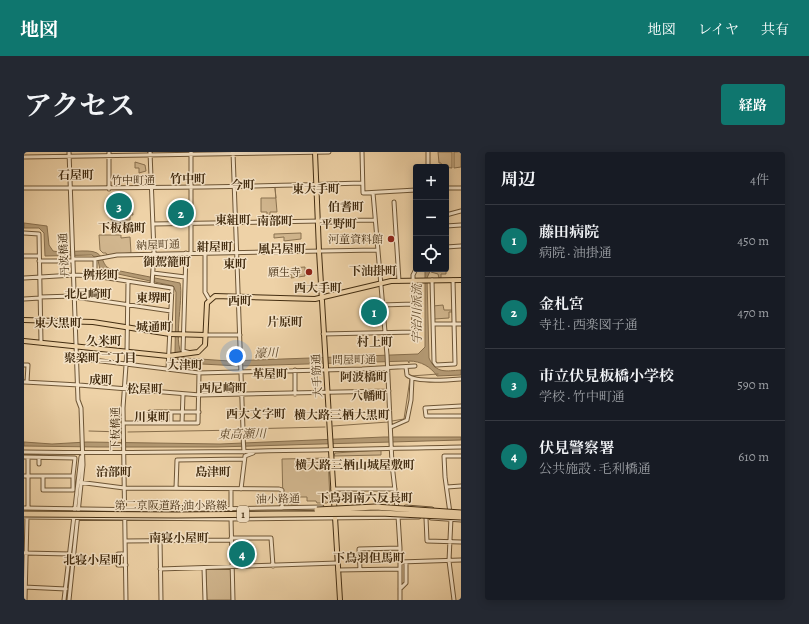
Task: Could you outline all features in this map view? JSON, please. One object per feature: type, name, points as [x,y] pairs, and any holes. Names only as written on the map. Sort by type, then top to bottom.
[{"type":"highway","name":"第二京阪道路;油小路線","points":[[25,516],[414,511],[461,516]]},
{"type":"highway","name":"第二京阪道路;油小路線","points":[[34,512],[317,512]]},
{"type":"main road","name":"大手筋通","points":[[315,152],[318,251],[340,600]]},
{"type":"main road","points":[[24,341],[171,355],[191,353],[202,349],[205,345],[206,306],[209,299],[214,296],[322,298],[355,288],[399,281],[461,280]]},
{"type":"main road","points":[[24,320],[76,320],[128,326],[172,334],[206,335]]},
{"type":"street","name":"丹波橋通","points":[[69,152],[74,297],[82,438],[82,483],[77,508],[69,600]]},
{"type":"street","points":[[108,152],[110,189]]},
{"type":"street","points":[[24,157],[328,152]]},
{"type":"street","points":[[362,152],[363,193],[413,190]]},
{"type":"street","points":[[428,152],[428,164]]},
{"type":"street","points":[[233,153],[238,253],[240,367],[243,429]]},
{"type":"street","points":[[150,154],[154,254],[152,284]]},
{"type":"street","points":[[191,154],[191,253]]},
{"type":"street","name":"竹中町通","points":[[24,188],[151,189],[316,185],[362,182]]},
{"type":"street","points":[[449,188],[461,188]]},
{"type":"street","points":[[373,192],[381,305],[387,355],[392,448],[398,517],[400,548],[400,600]]},
{"type":"street","points":[[394,202],[399,281]]},
{"type":"street","points":[[449,214],[461,211]]},
{"type":"street","points":[[153,224],[236,224],[374,220]]},
{"type":"street","points":[[449,226],[461,225]]},
{"type":"street","points":[[24,233],[38,234],[42,342]]},
{"type":"street","points":[[449,247],[461,246]]},
{"type":"street","name":"納屋町通","points":[[95,259],[117,255],[377,250]]},
{"type":"street","points":[[186,253],[182,334],[183,351],[191,353]]},
{"type":"street","points":[[205,253],[206,292],[209,299]]},
{"type":"street","points":[[24,256],[39,256]]},
{"type":"street","points":[[39,262],[95,259],[95,276]]},
{"type":"street","points":[[323,334],[414,332],[414,272]]},
{"type":"street","points":[[24,278],[74,275],[95,276],[172,288],[171,355],[168,369]]},
{"type":"street","points":[[153,275],[185,277]]},
{"type":"street","points":[[431,280],[434,362],[436,365],[454,364],[453,280]]},
{"type":"street","name":"下板橋通","points":[[126,600],[123,423],[128,326],[128,282]]},
{"type":"street","points":[[24,299],[40,297],[74,297],[171,311]]},
{"type":"street","points":[[381,305],[414,304]]},
{"type":"street","points":[[432,324],[461,324]]},
{"type":"street","points":[[206,335],[240,335]]},
{"type":"street","name":"問屋町通","points":[[77,358],[199,373],[295,370],[325,367],[388,368],[415,366]]},
{"type":"street","points":[[24,365],[28,366],[26,382],[183,394],[296,394],[389,390]]},
{"type":"street","points":[[406,367],[407,375],[411,378],[461,380]]},
{"type":"street","points":[[295,370],[296,394]]},
{"type":"street","points":[[123,423],[198,423],[199,373]]},
{"type":"street","points":[[391,424],[407,420],[411,400],[411,378]]},
{"type":"street","points":[[182,423],[183,394]]},
{"type":"street","points":[[461,406],[425,408],[426,416],[461,416]]},
{"type":"street","points":[[445,407],[445,416]]},
{"type":"street","points":[[150,422],[150,412],[199,412]]},
{"type":"street","points":[[171,412],[171,422]]},
{"type":"street","points":[[241,489],[244,454],[243,436]]},
{"type":"street","points":[[176,488],[177,460],[255,452],[461,447]]},
{"type":"street","points":[[24,452],[244,454]]},
{"type":"street","name":"丹波橋通","points":[[77,508],[75,490],[78,482],[82,453]]},
{"type":"street","points":[[454,600],[449,561],[451,520],[444,456],[461,456]]},
{"type":"street","points":[[24,457],[75,458],[75,490]]},
{"type":"street","points":[[26,508],[26,476],[28,458]]},
{"type":"street","points":[[39,458],[39,464]]},
{"type":"street","points":[[26,476],[74,476]]},
{"type":"street","points":[[43,476],[43,490],[81,490]]},
{"type":"street","points":[[78,482],[124,488],[281,489],[282,508]]},
{"type":"street","points":[[447,487],[461,486]]},
{"type":"street","points":[[231,489],[233,600]]},
{"type":"street","points":[[333,489],[395,489]]},
{"type":"street","name":"油小路通","points":[[26,508],[125,509],[397,507],[450,510],[461,516]]},
{"type":"street","points":[[25,516],[25,600]]},
{"type":"street","name":"油小路通","points":[[25,516],[76,518],[231,519],[398,517],[451,520],[461,516]]},
{"type":"street","name":"丹波橋通","points":[[64,600],[69,554],[76,518]]},
{"type":"street","points":[[426,518],[427,541],[461,542]]},
{"type":"street","points":[[125,541],[160,539],[271,538],[273,566]]},
{"type":"street","points":[[160,539],[161,600]]},
{"type":"street","points":[[360,570],[359,549],[400,548]]},
{"type":"street","points":[[25,553],[74,554]]},
{"type":"street","points":[[125,554],[118,554],[118,565],[126,565]]},
{"type":"street","points":[[400,562],[461,560]]},
{"type":"street","points":[[400,589],[406,583],[406,562]]},
{"type":"street","points":[[160,569],[232,568],[338,563]]},
{"type":"street","points":[[204,568],[205,600]]},
{"type":"street","points":[[338,570],[400,569]]},
{"type":"street","points":[[25,588],[70,589]]},
{"type":"shaded area","points":[[438,152],[452,152],[452,168],[449,168],[449,164],[439,163]]},
{"type":"shaded area","points":[[454,152],[461,152],[461,167],[454,168]]},
{"type":"shaded area","points":[[135,162],[145,165],[146,171],[139,173],[139,168],[135,168]]},
{"type":"shaded area","points":[[261,198],[276,198],[277,212],[270,212],[270,222],[267,222],[267,212],[261,212]]},
{"type":"shaded area","points":[[113,200],[131,200],[133,215],[130,215],[130,220],[111,220]]},
{"type":"shaded area","points":[[24,223],[47,226],[49,245],[53,251],[88,251],[97,253],[110,269],[180,283],[181,290],[178,335],[181,353],[185,358],[229,361],[418,354],[425,347],[425,272],[430,272],[427,278],[429,358],[438,369],[446,371],[461,370],[461,375],[437,376],[425,365],[418,362],[409,361],[409,363],[408,361],[239,366],[202,364],[178,360],[175,353],[176,292],[173,286],[100,270],[98,260],[92,255],[45,256],[44,233],[39,228],[24,228]]},
{"type":"shaded area","points":[[301,233],[301,239],[284,241],[284,237],[274,238],[274,234]]},
{"type":"shaded area","points":[[99,235],[121,235],[121,238],[130,237],[131,253],[107,255],[106,253],[103,253],[100,250]]},
{"type":"shaded area","points":[[305,267],[305,276],[291,278],[291,268]]},
{"type":"shaded area","points":[[431,272],[446,272],[446,274],[441,274],[441,278],[439,278],[438,274]]},
{"type":"shaded area","points":[[443,305],[444,310],[453,310],[453,312],[449,312],[449,318],[434,319],[433,306]]},
{"type":"shaded area","points":[[384,437],[461,437],[461,440],[217,447],[24,446],[24,442],[52,444],[87,442],[220,444]]},
{"type":"shaded area","points":[[381,450],[381,455],[334,456],[335,453]]},
{"type":"shaded area","points":[[328,458],[330,500],[327,503],[317,503],[316,501],[307,501],[307,497],[298,497],[298,504],[283,504],[282,459]]},
{"type":"shaded area","points":[[206,569],[231,569],[231,600],[207,600]]},
{"type":"waterway","points":[[411,376],[438,374]]},
{"type":"waterway","points":[[392,421],[404,419],[410,379]]},
{"type":"waterway","points":[[333,426],[388,422]]},
{"type":"waterway","name":"東高瀬川","points":[[244,429],[325,427]]},
{"type":"waterway","name":"東高瀬川","points":[[128,432],[241,430]]},
{"type":"waterway","points":[[89,431],[122,432]]},
{"type":"waterway","points":[[338,491],[351,490]]},
{"type":"place","name":"市立伏見板橋小学校","points":[[119,206]]},
{"type":"place","name":"金札宮","points":[[181,213]]},
{"type":"place","name":"河童資料館","points":[[391,239]]},
{"type":"place","name":"願生寺","points":[[309,272]]},
{"type":"place","name":"藤田病院","points":[[374,312]]},
{"type":"place","name":"伏見警察署","points":[[242,554]]},
{"type":"district","name":"石屋町","points":[[76,175]]},
{"type":"district","name":"竹中町","points":[[188,179]]},
{"type":"district","name":"今町","points":[[243,185]]},
{"type":"district","name":"東大手町","points":[[316,189]]},
{"type":"district","name":"伯耆町","points":[[346,207]]},
{"type":"district","name":"東組町","points":[[233,220]]},
{"type":"district","name":"南部町","points":[[275,221]]},
{"type":"district","name":"平野町","points":[[339,224]]},
{"type":"district","name":"下板橋町","points":[[122,228]]},
{"type":"district","name":"紺屋町","points":[[215,247]]},
{"type":"district","name":"風呂屋町","points":[[282,249]]},
{"type":"district","name":"御駕籠町","points":[[167,262]]},
{"type":"district","name":"東町","points":[[235,264]]},
{"type":"district","name":"下油掛町","points":[[373,271]]},
{"type":"district","name":"桝形町","points":[[101,275]]},
{"type":"district","name":"西大手町","points":[[318,288]]},
{"type":"district","name":"北尼崎町","points":[[88,294]]},
{"type":"district","name":"東堺町","points":[[154,298]]},
{"type":"district","name":"西町","points":[[240,301]]},
{"type":"district","name":"片原町","points":[[285,322]]},
{"type":"district","name":"東大黒町","points":[[58,323]]},
{"type":"district","name":"城通町","points":[[154,327]]},
{"type":"district","name":"久米町","points":[[104,341]]},
{"type":"district","name":"村上町","points":[[375,342]]},
{"type":"district","name":"聚楽町二丁目","points":[[100,358]]},
{"type":"district","name":"大津町","points":[[185,365]]},
{"type":"district","name":"革屋町","points":[[270,374]]},
{"type":"district","name":"阿波橋町","points":[[364,377]]},
{"type":"district","name":"成町","points":[[101,380]]},
{"type":"district","name":"西尼崎町","points":[[223,388]]},
{"type":"district","name":"松屋町","points":[[145,389]]},
{"type":"district","name":"八幡町","points":[[369,396]]},
{"type":"district","name":"西大文字町","points":[[256,414]]},
{"type":"district","name":"横大路三栖大黒町","points":[[342,415]]},
{"type":"district","name":"川東町","points":[[152,417]]},
{"type":"district","name":"横大路三栖山城屋敷町","points":[[355,465]]},
{"type":"district","name":"治部町","points":[[114,472]]},
{"type":"district","name":"島津町","points":[[213,472]]},
{"type":"district","name":"下鳥羽南六反長町","points":[[365,498]]},
{"type":"district","name":"南寝小屋町","points":[[179,538]]},
{"type":"district","name":"下鳥羽但馬町","points":[[369,558]]},
{"type":"district","name":"北寝小屋町","points":[[93,560]]},
{"type":"water label","name":"宇治川派流","points":[[417,314]]},
{"type":"water label","name":"濠川","points":[[266,353]]}]
